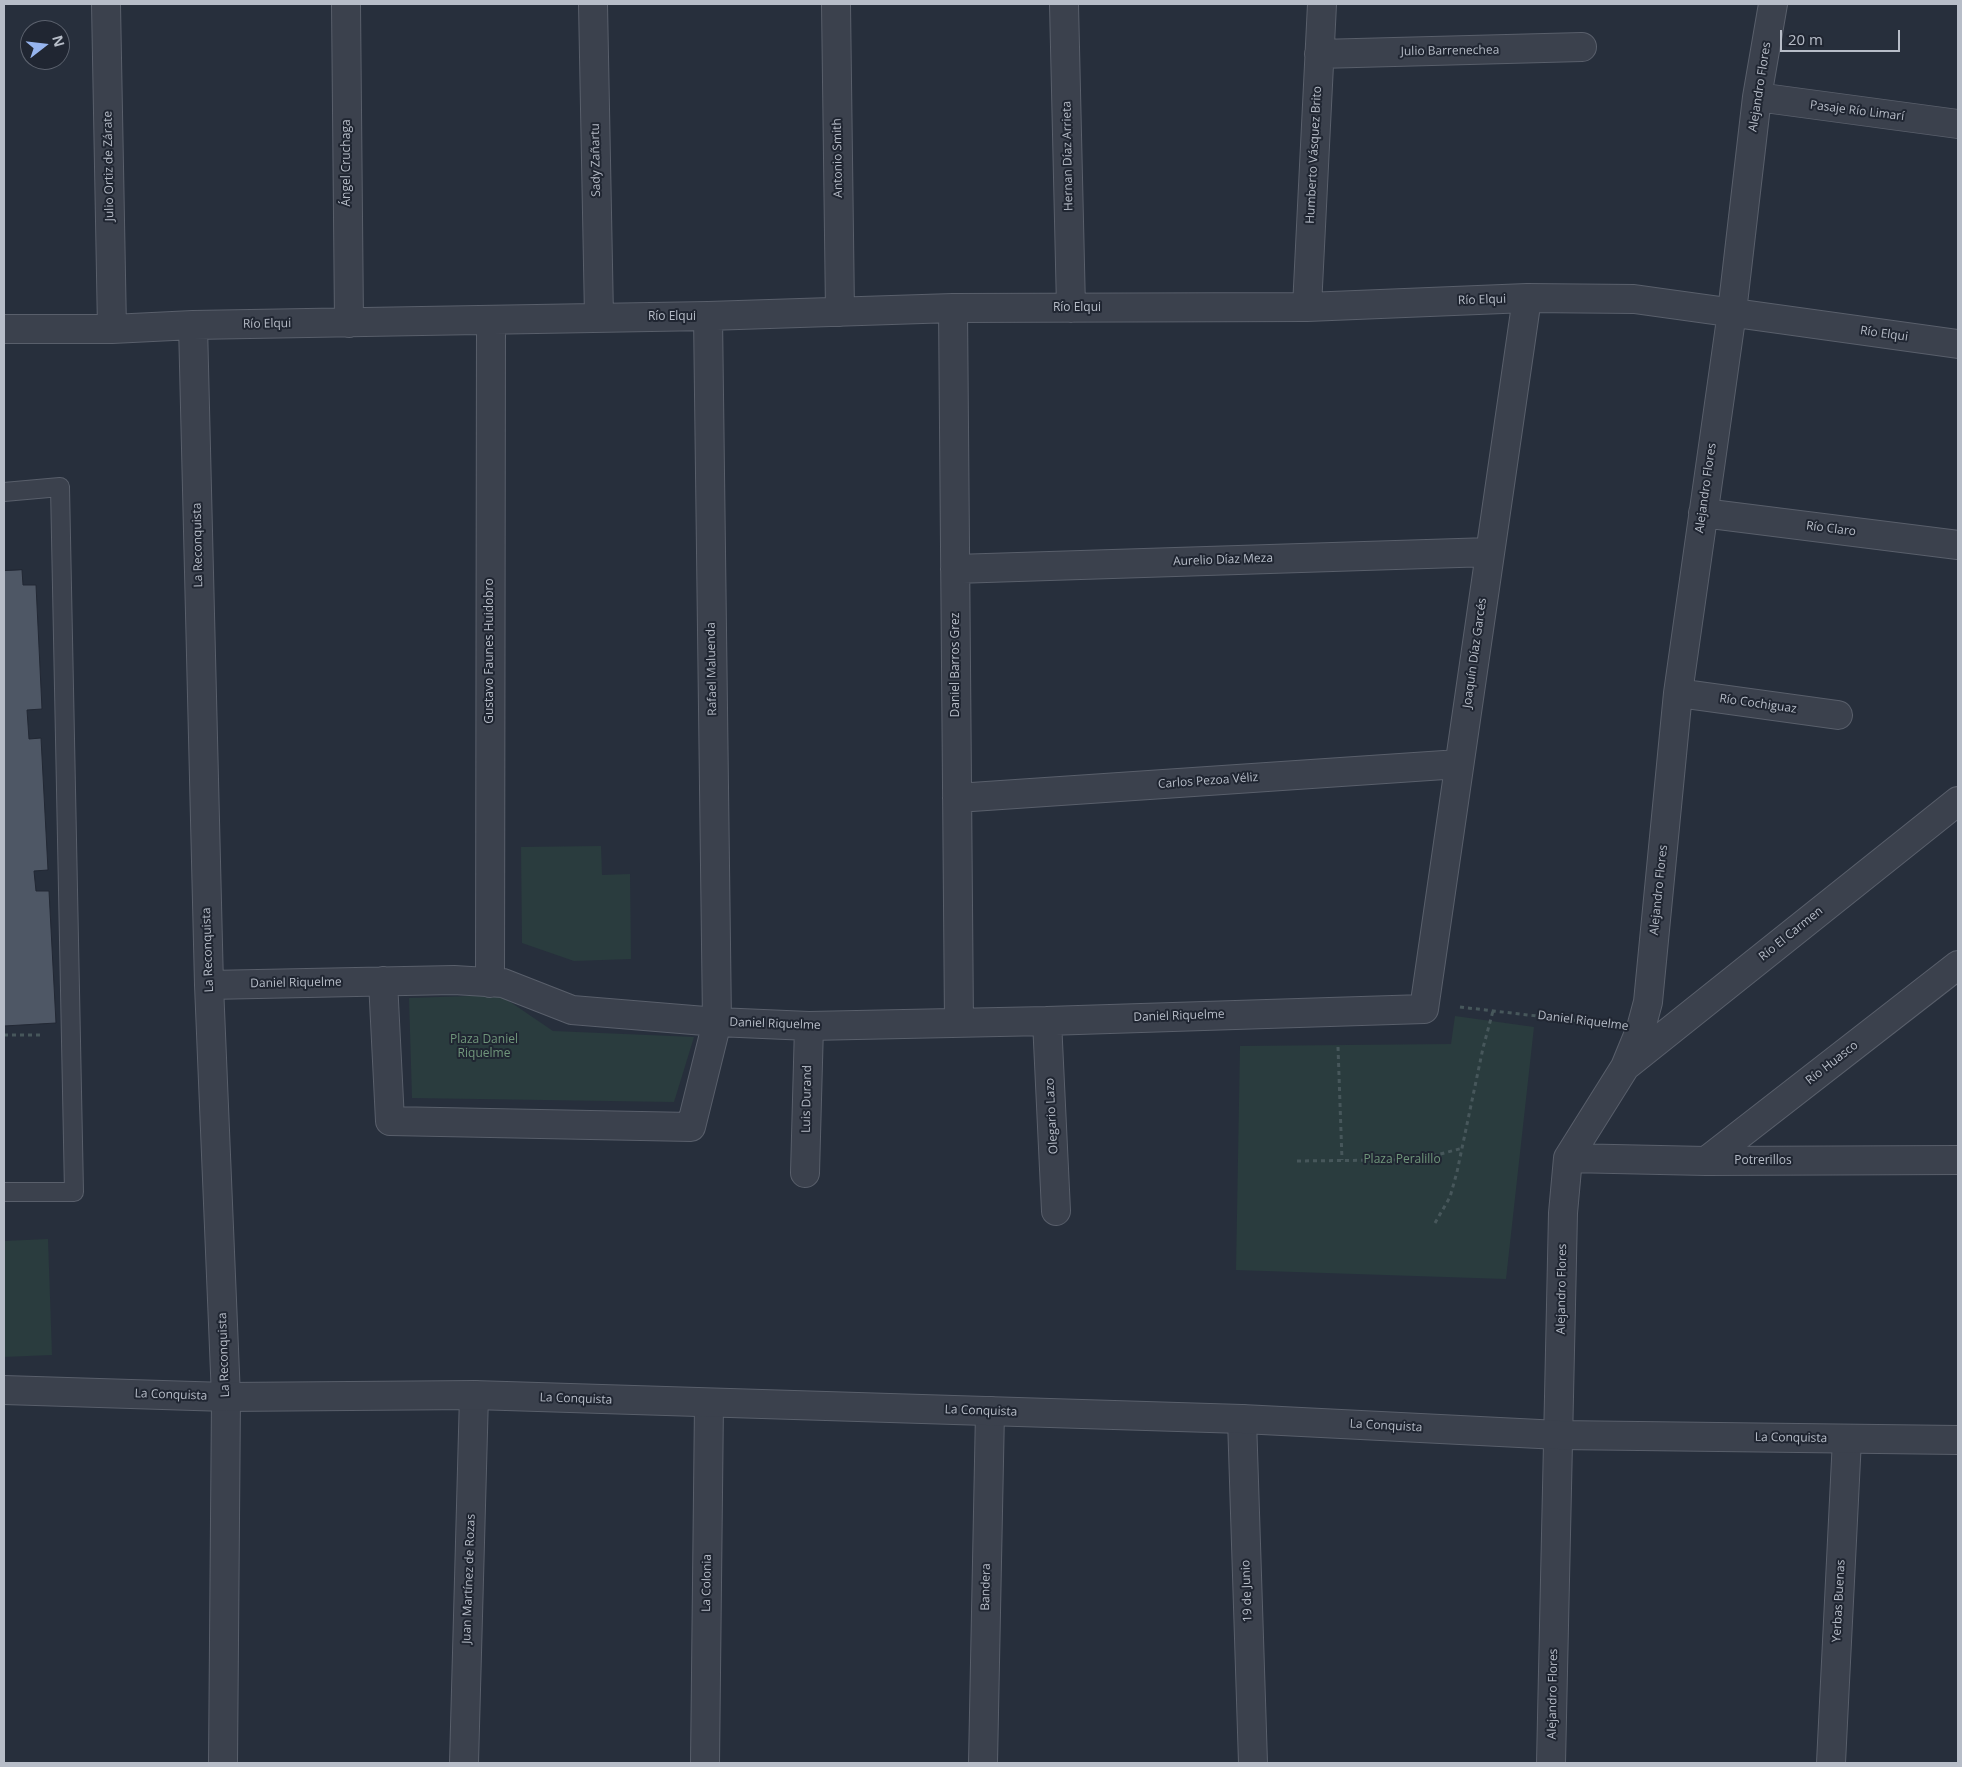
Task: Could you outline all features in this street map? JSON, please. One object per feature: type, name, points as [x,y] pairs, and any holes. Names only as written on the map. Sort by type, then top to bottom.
[{"type":"street","name":"Julio Ortiz de Zárate","points":[[106,4],[112,329]]},
{"type":"street","name":"Ángel Cruchaga","points":[[346,4],[349,323]]},
{"type":"street","name":"Sady Zañartu","points":[[593,4],[599,317]]},
{"type":"street","name":"Antonio Smith","points":[[836,4],[840,312]]},
{"type":"street","name":"Hernan Díaz Arrieta","points":[[1064,4],[1072,308]]},
{"type":"street","name":"Humberto Vásquez Brito","points":[[1307,307],[1322,4]]},
{"type":"street","name":"Alejandro Flores","points":[[1551,1763],[1563,1213],[1568,1158],[1625,1067],[1648,1002],[1678,693],[1732,312],[1756,97],[1773,4]]},
{"type":"street","name":"Julio Barrenechea","points":[[1319,54],[1582,48]]},
{"type":"street","name":"Pasaje Río Limarí","points":[[1756,97],[1958,124]]},
{"type":"street","name":"Río Elqui","points":[[193,325],[708,316],[953,308],[1307,307],[1527,298],[1634,299],[1958,344]]},
{"type":"street","name":"Joaquín Díaz Garcés","points":[[1424,1009],[1527,298]]},
{"type":"street","name":"Daniel Barros Grez","points":[[953,308],[959,1023]]},
{"type":"street","name":"Rafael Maluenda","points":[[708,316],[717,1022]]},
{"type":"street","name":"Gustavo Faunes Huidobro","points":[[490,983],[491,320]]},
{"type":"street","points":[[4,329],[112,329],[193,325]]},
{"type":"street","name":"La Reconquista","points":[[193,325],[209,985],[226,1397],[223,1763]]},
{"type":"street","name":"Río Claro","points":[[1703,513],[1958,545]]},
{"type":"street","name":"Aurelio Díaz Meza","points":[[955,568],[1490,552]]},
{"type":"street","name":"Río Cochiguaz","points":[[1678,693],[1838,715]]},
{"type":"street","name":"Carlos Pezoa Véliz","points":[[957,798],[1459,764]]},
{"type":"street","name":"Río El Carmen","points":[[1625,1067],[1958,801]]},
{"type":"street","name":"Río Huasco","points":[[1706,1161],[1958,965]]},
{"type":"street","name":"Daniel Riquelme","points":[[209,985],[454,980],[503,983],[572,1010],[717,1022],[809,1026],[1047,1021],[1424,1009]]},
{"type":"street","name":"Daniel Riquelme","points":[[384,981],[390,1121],[691,1127],[717,1022]]},
{"type":"street","name":"Olegario Lazo","points":[[1047,1021],[1056,1211]]},
{"type":"street","name":"Luis Durand","points":[[805,1173],[809,1026]]},
{"type":"street","name":"Potrerillos","points":[[1568,1158],[1706,1161],[1958,1160]]},
{"type":"street","name":"La Conquista","points":[[4,1390],[226,1397],[474,1395],[1242,1419],[1559,1435],[1958,1440]]},
{"type":"street","name":"Juan Martínez de Rozas","points":[[464,1763],[474,1395]]},
{"type":"street","name":"La Colonia","points":[[705,1763],[709,1403]]},
{"type":"street","name":"Bandera","points":[[983,1763],[990,1411]]},
{"type":"street","name":"19 de Junio","points":[[1242,1419],[1253,1763]]},
{"type":"street","name":"Yerbas Buenas","points":[[1832,1763],[1848,1439]]},
{"type":"lane","points":[[4,492],[60,487],[74,1192],[4,1192]]},
{"type":"path","name":"Daniel Riquelme","points":[[1424,1009],[1454,1007],[1640,1028]]},
{"type":"path","points":[[1337,1011],[1342,1160]]},
{"type":"path","points":[[1435,1223],[1450,1197],[1463,1148],[1483,1048],[1493,1011]]},
{"type":"path","points":[[4,1035],[71,1034]]},
{"type":"path","points":[[1297,1161],[1425,1158],[1463,1148]]},
{"type":"green space","points":[[601,846],[602,875],[630,874],[631,959],[574,961],[522,943],[521,847]]},
{"type":"green space","name":"Plaza Daniel Riquelme","points":[[500,995],[553,1031],[694,1037],[674,1102],[412,1098],[409,998]]},
{"type":"green space","name":"Plaza Peralillo","points":[[1455,1016],[1534,1027],[1506,1279],[1236,1270],[1240,1046],[1451,1044]]},
{"type":"green space","points":[[48,1239],[52,1355],[4,1357],[4,1241]]},
{"type":"building","points":[[22,570],[23,585],[36,585],[42,709],[27,710],[29,739],[41,738],[48,870],[34,871],[36,891],[49,891],[56,1023],[4,1026],[4,571]]}]
